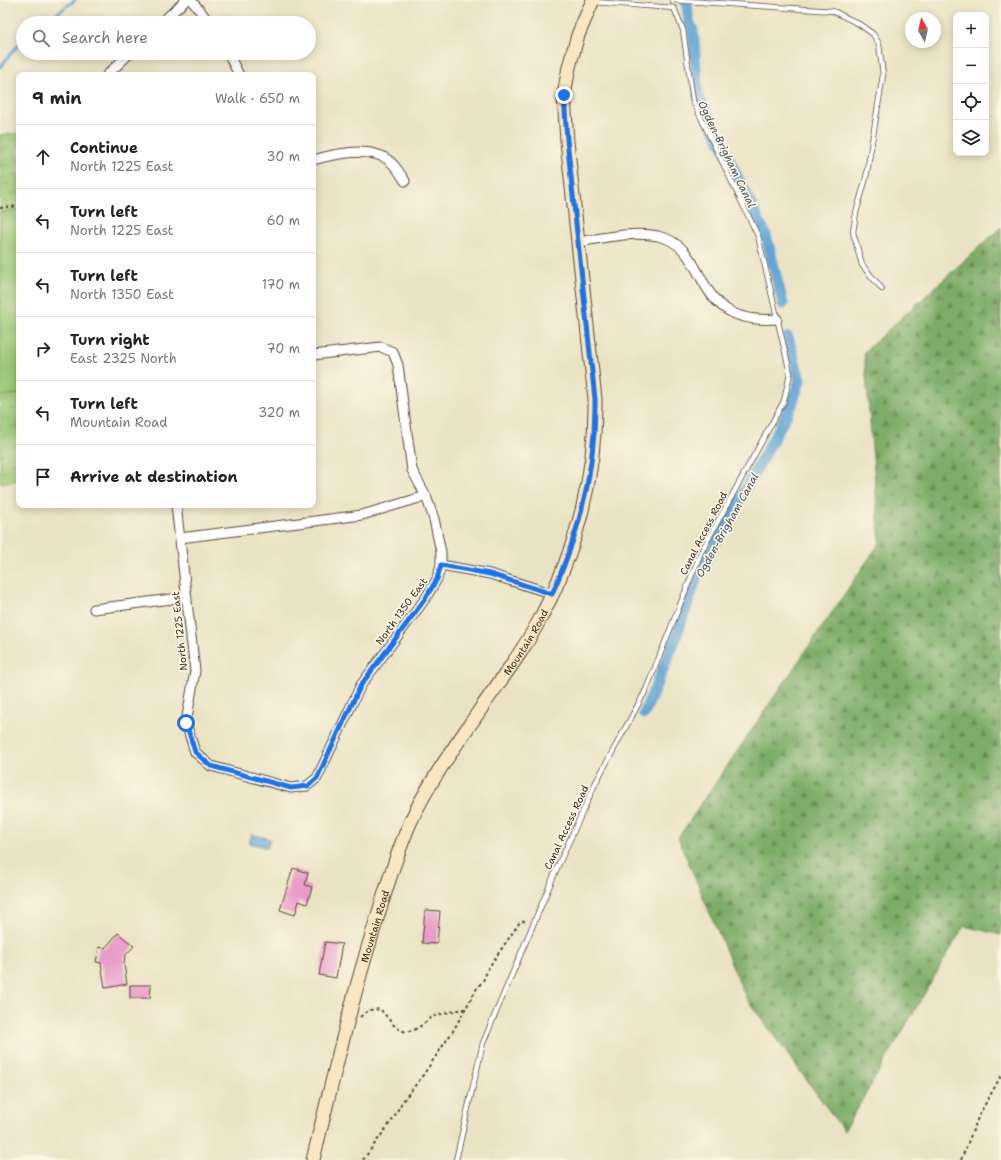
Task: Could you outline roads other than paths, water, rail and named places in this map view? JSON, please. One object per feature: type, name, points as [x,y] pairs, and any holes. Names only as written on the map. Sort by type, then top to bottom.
[{"type":"street","points":[[169,16],[186,0]]},
{"type":"street","points":[[191,0],[204,16]]},
{"type":"street","name":"Mountain Road","points":[[313,1160],[348,1018],[385,890],[411,821],[430,785],[541,619],[564,569],[582,513],[592,461],[596,430],[595,399],[567,140],[564,95],[568,66],[578,35],[593,1]]},
{"type":"street","points":[[110,72],[123,60]]},
{"type":"street","points":[[232,60],[238,72]]},
{"type":"street","points":[[316,159],[347,153],[375,154],[387,159],[396,166],[404,181]]},
{"type":"street","points":[[578,242],[640,234],[659,236],[675,243],[684,251],[706,288],[723,309],[747,318],[763,320],[777,319]]},
{"type":"street","name":"North 1350 East","points":[[308,786],[317,778],[361,685],[425,599],[437,579],[441,565],[439,537],[426,496],[412,470],[398,365],[393,352],[381,347],[316,354]]},
{"type":"street","points":[[180,538],[362,515],[426,496]]},
{"type":"street","name":"North 1225 East","points":[[176,508],[195,671],[186,723],[195,752],[211,766],[291,788],[308,786]]},
{"type":"street","points":[[441,565],[490,574],[552,594]]},
{"type":"street","points":[[94,609],[187,597]]},
{"type":"lane","points":[[672,0],[833,12],[859,24],[872,34],[879,44],[883,75],[866,178],[856,213],[853,232],[862,266],[882,289]]},
{"type":"lane","name":"Canal Access Road","points":[[456,1160],[483,1043],[535,920],[596,782],[646,690],[701,552],[784,401],[790,373],[758,236],[693,101],[683,30],[674,8],[593,1]]},
{"type":"water","points":[[252,834],[270,839],[268,848],[249,843]]},
{"type":"waterway","points":[[53,16],[75,0]]},
{"type":"waterway","name":"Ogden-Brigham Canal","points":[[686,0],[689,22],[693,30],[698,96],[766,235],[783,304]]},
{"type":"waterway","points":[[0,67],[16,48]]},
{"type":"waterway","name":"Ogden-Brigham Canal","points":[[644,714],[676,638],[697,576],[792,405],[800,380],[788,337]]}]
